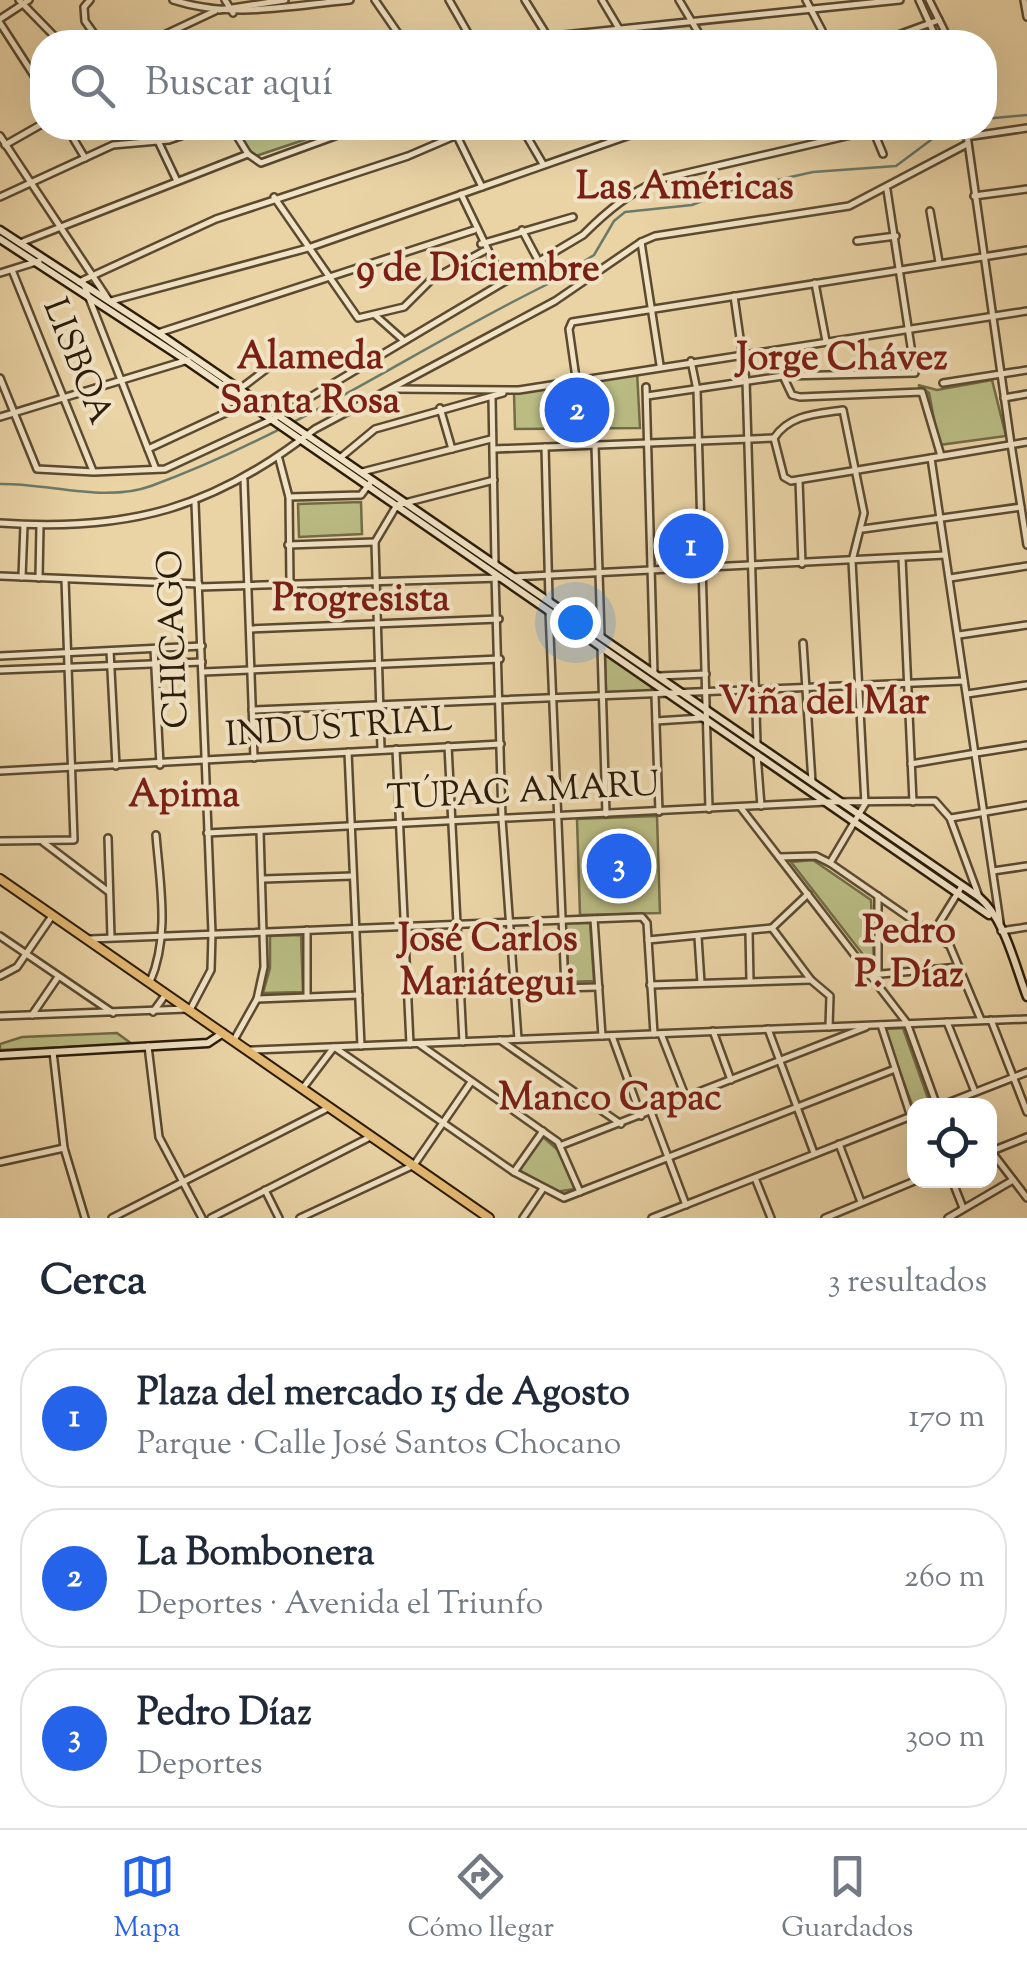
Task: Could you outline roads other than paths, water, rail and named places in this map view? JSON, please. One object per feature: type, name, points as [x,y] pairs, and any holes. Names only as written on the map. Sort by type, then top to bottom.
[{"type":"main road","points":[[0,230],[87,297],[156,336]]},
{"type":"main road","points":[[0,239],[17,246]]},
{"type":"main road","points":[[40,261],[110,302],[508,577],[602,650],[654,679]]},
{"type":"main road","points":[[237,393],[275,418]]},
{"type":"main road","points":[[337,462],[370,483]]},
{"type":"main road","points":[[400,504],[496,578],[601,640],[857,819]]},
{"type":"main road","points":[[811,787],[826,802],[960,889],[985,909],[1001,931]]},
{"type":"main road","points":[[0,879],[489,1218]]},
{"type":"main road","points":[[960,889],[989,906],[1027,997]]},
{"type":"main road","points":[[0,1055],[208,1042],[223,1033]]},
{"type":"street","points":[[90,0],[84,6],[85,21],[91,30]]},
{"type":"street","points":[[172,0],[215,11]]},
{"type":"street","points":[[182,30],[229,6],[286,0]]},
{"type":"street","points":[[229,6],[350,0]]},
{"type":"street","points":[[375,0],[396,30]]},
{"type":"street","points":[[449,0],[466,30]]},
{"type":"street","points":[[525,0],[543,30]]},
{"type":"street","points":[[602,0],[619,28]]},
{"type":"street","points":[[679,0],[697,30]]},
{"type":"street","points":[[806,0],[822,30]]},
{"type":"street","points":[[606,30],[900,0]]},
{"type":"street","points":[[919,0],[933,30]]},
{"type":"street","points":[[929,0],[944,30]]},
{"type":"street","points":[[1024,0],[1027,18]]},
{"type":"street","points":[[30,69],[0,21],[23,1],[49,30]]},
{"type":"street","points":[[913,30],[939,20]]},
{"type":"street","points":[[997,131],[1027,128]]},
{"type":"street","points":[[30,129],[2,141],[110,302]]},
{"type":"street","points":[[75,140],[86,158]]},
{"type":"street","points":[[0,197],[113,145],[162,140]]},
{"type":"street","points":[[239,140],[248,154],[262,162],[323,140]]},
{"type":"street","points":[[155,467],[82,284],[92,273],[274,198],[408,156],[438,140]]},
{"type":"street","points":[[459,140],[482,187]]},
{"type":"street","points":[[529,140],[543,164]]},
{"type":"street","points":[[99,304],[308,248],[614,140]]},
{"type":"street","points":[[0,378],[37,469],[94,472],[164,468],[275,418],[402,339],[584,235],[618,201],[661,178],[825,140]]},
{"type":"street","points":[[877,140],[883,154]]},
{"type":"street","points":[[0,523],[40,525],[161,512],[195,503],[279,459],[300,436],[555,301],[641,242],[655,236],[849,206],[887,190],[959,140]]},
{"type":"street","points":[[967,140],[1027,545]]},
{"type":"street","points":[[158,141],[177,181]]},
{"type":"street","points":[[17,246],[248,154]]},
{"type":"street","points":[[974,196],[1027,189]]},
{"type":"street","points":[[646,396],[784,376],[915,373],[887,190]]},
{"type":"street","points":[[461,194],[474,230],[502,281]]},
{"type":"street","points":[[274,198],[358,318],[404,307],[445,270],[483,247],[522,230],[573,216]]},
{"type":"street","points":[[930,211],[939,263]]},
{"type":"street","points":[[156,336],[474,230]]},
{"type":"street","points":[[522,230],[539,262]]},
{"type":"street","points":[[858,241],[896,236]]},
{"type":"street","points":[[641,242],[660,365]]},
{"type":"street","points":[[576,378],[569,324],[1027,250]]},
{"type":"street","points":[[0,274],[40,261]]},
{"type":"street","name":"LISBOA","points":[[12,270],[94,472]]},
{"type":"street","points":[[815,283],[826,341]]},
{"type":"street","points":[[734,296],[746,380],[760,806]]},
{"type":"street","points":[[388,389],[508,391],[1027,310]]},
{"type":"street","points":[[375,315],[402,339]]},
{"type":"street","points":[[0,417],[189,359]]},
{"type":"street","points":[[237,393],[278,360]]},
{"type":"street","points":[[691,361],[697,390],[709,809]]},
{"type":"street","points":[[943,383],[1027,370]]},
{"type":"street","points":[[784,376],[792,394],[800,397],[912,390],[924,394],[941,456]]},
{"type":"street","points":[[646,386],[659,812]]},
{"type":"street","points":[[337,462],[366,434],[440,408],[508,391]]},
{"type":"street","points":[[1004,398],[1027,394]]},
{"type":"street","points":[[492,398],[502,819],[518,1040]]},
{"type":"street","points":[[148,449],[247,403]]},
{"type":"street","points":[[440,408],[452,448]]},
{"type":"street","points":[[494,450],[774,438],[791,421],[843,410],[858,470],[863,529],[852,561],[865,804],[830,862]]},
{"type":"street","points":[[359,473],[493,438]]},
{"type":"street","points":[[774,438],[784,477],[800,480],[1027,442]]},
{"type":"street","points":[[595,445],[606,814]]},
{"type":"street","points":[[545,447],[565,988]]},
{"type":"street","points":[[931,458],[1001,931],[1027,927]]},
{"type":"street","points":[[279,459],[289,497],[290,586]]},
{"type":"street","points":[[244,480],[254,758]]},
{"type":"street","points":[[381,749],[375,542],[400,504],[494,480]]},
{"type":"street","points":[[800,480],[802,564]]},
{"type":"street","points":[[289,497],[360,495],[370,483]]},
{"type":"street","name":"CHICAGO","points":[[191,1008],[211,970],[212,933],[195,503]]},
{"type":"street","points":[[863,529],[1021,506]]},
{"type":"street","points":[[22,577],[24,524]]},
{"type":"street","points":[[39,578],[40,525]]},
{"type":"street","points":[[288,546],[375,542]]},
{"type":"street","points":[[0,576],[248,587],[946,555]]},
{"type":"street","points":[[902,558],[913,802],[938,802],[950,818],[979,897]]},
{"type":"street","points":[[950,578],[1027,566]]},
{"type":"street","points":[[0,842],[74,840],[65,579]]},
{"type":"street","points":[[250,629],[499,619]]},
{"type":"street","points":[[958,635],[1027,625]]},
{"type":"street","points":[[803,643],[811,787]]},
{"type":"street","points":[[0,656],[202,646]]},
{"type":"street","points":[[154,648],[160,764]]},
{"type":"street","points":[[110,650],[116,766]]},
{"type":"street","points":[[12,655],[12,670]]},
{"type":"street","points":[[202,672],[500,658]]},
{"type":"street","points":[[0,670],[202,662]]},
{"type":"street","points":[[654,679],[706,674]]},
{"type":"street","points":[[252,710],[966,681]]},
{"type":"street","points":[[968,694],[1027,685]]},
{"type":"street","points":[[656,722],[706,715]]},
{"type":"street","name":"INDUSTRIAL","points":[[0,771],[501,744]]},
{"type":"street","points":[[911,764],[1027,745]]},
{"type":"street","points":[[448,746],[463,1042]]},
{"type":"street","points":[[396,748],[410,1044]]},
{"type":"street","points":[[348,752],[361,1046]]},
{"type":"street","name":"TÚPAC AMARU","points":[[207,833],[826,802],[913,802]]},
{"type":"street","points":[[950,818],[1027,805]]},
{"type":"street","points":[[741,808],[907,1023],[935,1098]]},
{"type":"street","points":[[234,1040],[257,999],[265,932],[260,831]]},
{"type":"street","points":[[150,982],[163,936],[156,836]]},
{"type":"street","points":[[108,838],[112,937]]},
{"type":"street","points":[[40,840],[109,892]]},
{"type":"street","points":[[779,857],[816,856],[830,862],[950,946],[981,1020]]},
{"type":"street","points":[[993,871],[1027,866]]},
{"type":"street","points":[[262,879],[354,876]]},
{"type":"street","points":[[933,933],[960,889]]},
{"type":"street","points":[[648,940],[772,928],[808,894]]},
{"type":"street","points":[[878,896],[878,971]]},
{"type":"street","points":[[0,976],[17,967],[52,916]]},
{"type":"street","points":[[87,940],[644,918],[658,1034],[686,1098]]},
{"type":"street","points":[[594,919],[602,1036]]},
{"type":"street","points":[[772,928],[811,980],[830,996],[829,1027]]},
{"type":"street","points":[[306,930],[306,997]]},
{"type":"street","points":[[749,932],[750,982]]},
{"type":"street","points":[[0,936],[113,1013]]},
{"type":"street","points":[[698,937],[702,983]]},
{"type":"street","points":[[870,975],[878,971],[959,967]]},
{"type":"street","points":[[32,1016],[59,976]]},
{"type":"street","points":[[650,985],[811,980]]},
{"type":"street","points":[[515,989],[599,988]]},
{"type":"street","points":[[153,1012],[166,994]]},
{"type":"street","points":[[257,999],[359,995]]},
{"type":"street","points":[[0,1016],[191,1008]]},
{"type":"street","points":[[249,1050],[1027,1018]]},
{"type":"street","points":[[991,1020],[1027,1112]]},
{"type":"street","points":[[947,1022],[975,1092]]},
{"type":"street","points":[[880,1024],[907,1101]]},
{"type":"street","points":[[562,1146],[872,1025]]},
{"type":"street","points":[[768,1029],[815,1154]]},
{"type":"street","points":[[713,1032],[732,1081]]},
{"type":"street","points":[[612,1036],[641,1116]]},
{"type":"street","points":[[500,1040],[621,1124]]},
{"type":"street","points":[[419,1044],[562,1146],[580,1192]]},
{"type":"street","points":[[148,1046],[159,1137],[202,1218]]},
{"type":"street","points":[[303,1088],[334,1047]]},
{"type":"street","points":[[334,1047],[514,1172],[542,1190],[564,1198],[895,1070]]},
{"type":"street","points":[[53,1052],[64,1148],[85,1218]]},
{"type":"street","points":[[959,1098],[1027,1072]]},
{"type":"street","points":[[300,1218],[406,1165],[414,1166],[471,1082]]},
{"type":"street","points":[[112,1218],[330,1107]]},
{"type":"street","points":[[651,1112],[686,1205]]},
{"type":"street","points":[[652,1218],[672,1214],[686,1205],[907,1118]]},
{"type":"street","points":[[514,1172],[543,1131]]},
{"type":"street","points":[[211,1218],[372,1136]]},
{"type":"street","points":[[997,1149],[1027,1137]]},
{"type":"street","points":[[839,1144],[861,1203]]},
{"type":"street","points":[[0,1162],[64,1148]]},
{"type":"street","points":[[997,1161],[1027,1198]]},
{"type":"street","points":[[756,1178],[771,1218]]},
{"type":"street","points":[[948,1218],[1013,1180]]},
{"type":"street","points":[[825,1218],[907,1184]]},
{"type":"street","points":[[955,1188],[963,1208]]},
{"type":"street","points":[[265,1190],[279,1218]]},
{"type":"street","points":[[523,1218],[542,1190]]},
{"type":"waterway","points":[[997,118],[1027,115]]},
{"type":"waterway","points":[[0,484],[96,493],[151,486],[255,442],[550,283],[594,255],[614,221],[625,212],[692,205],[728,191],[813,172],[896,166],[931,140]]},
{"type":"place","name":"La Bombonera","points":[[577,410]]},
{"type":"place","name":"Plaza del mercado 15 de Agosto","points":[[691,546]]},
{"type":"place","name":"Pedro Díaz","points":[[619,866]]},
{"type":"district","name":"Las Américas","points":[[685,189]]},
{"type":"district","name":"9 de Diciembre","points":[[478,271]]},
{"type":"district","name":"Jorge Chávez","points":[[842,360]]},
{"type":"district","name":"Alameda Santa Rosa","points":[[310,381]]},
{"type":"district","name":"Progresista","points":[[361,601]]},
{"type":"district","name":"Viña del Mar","points":[[824,704]]},
{"type":"district","name":"Apima","points":[[184,797]]},
{"type":"district","name":"Pedro P. Díaz","points":[[909,954]]},
{"type":"district","name":"José Carlos Mariátegui","points":[[488,963]]},
{"type":"district","name":"Manco Capac","points":[[610,1100]]}]
